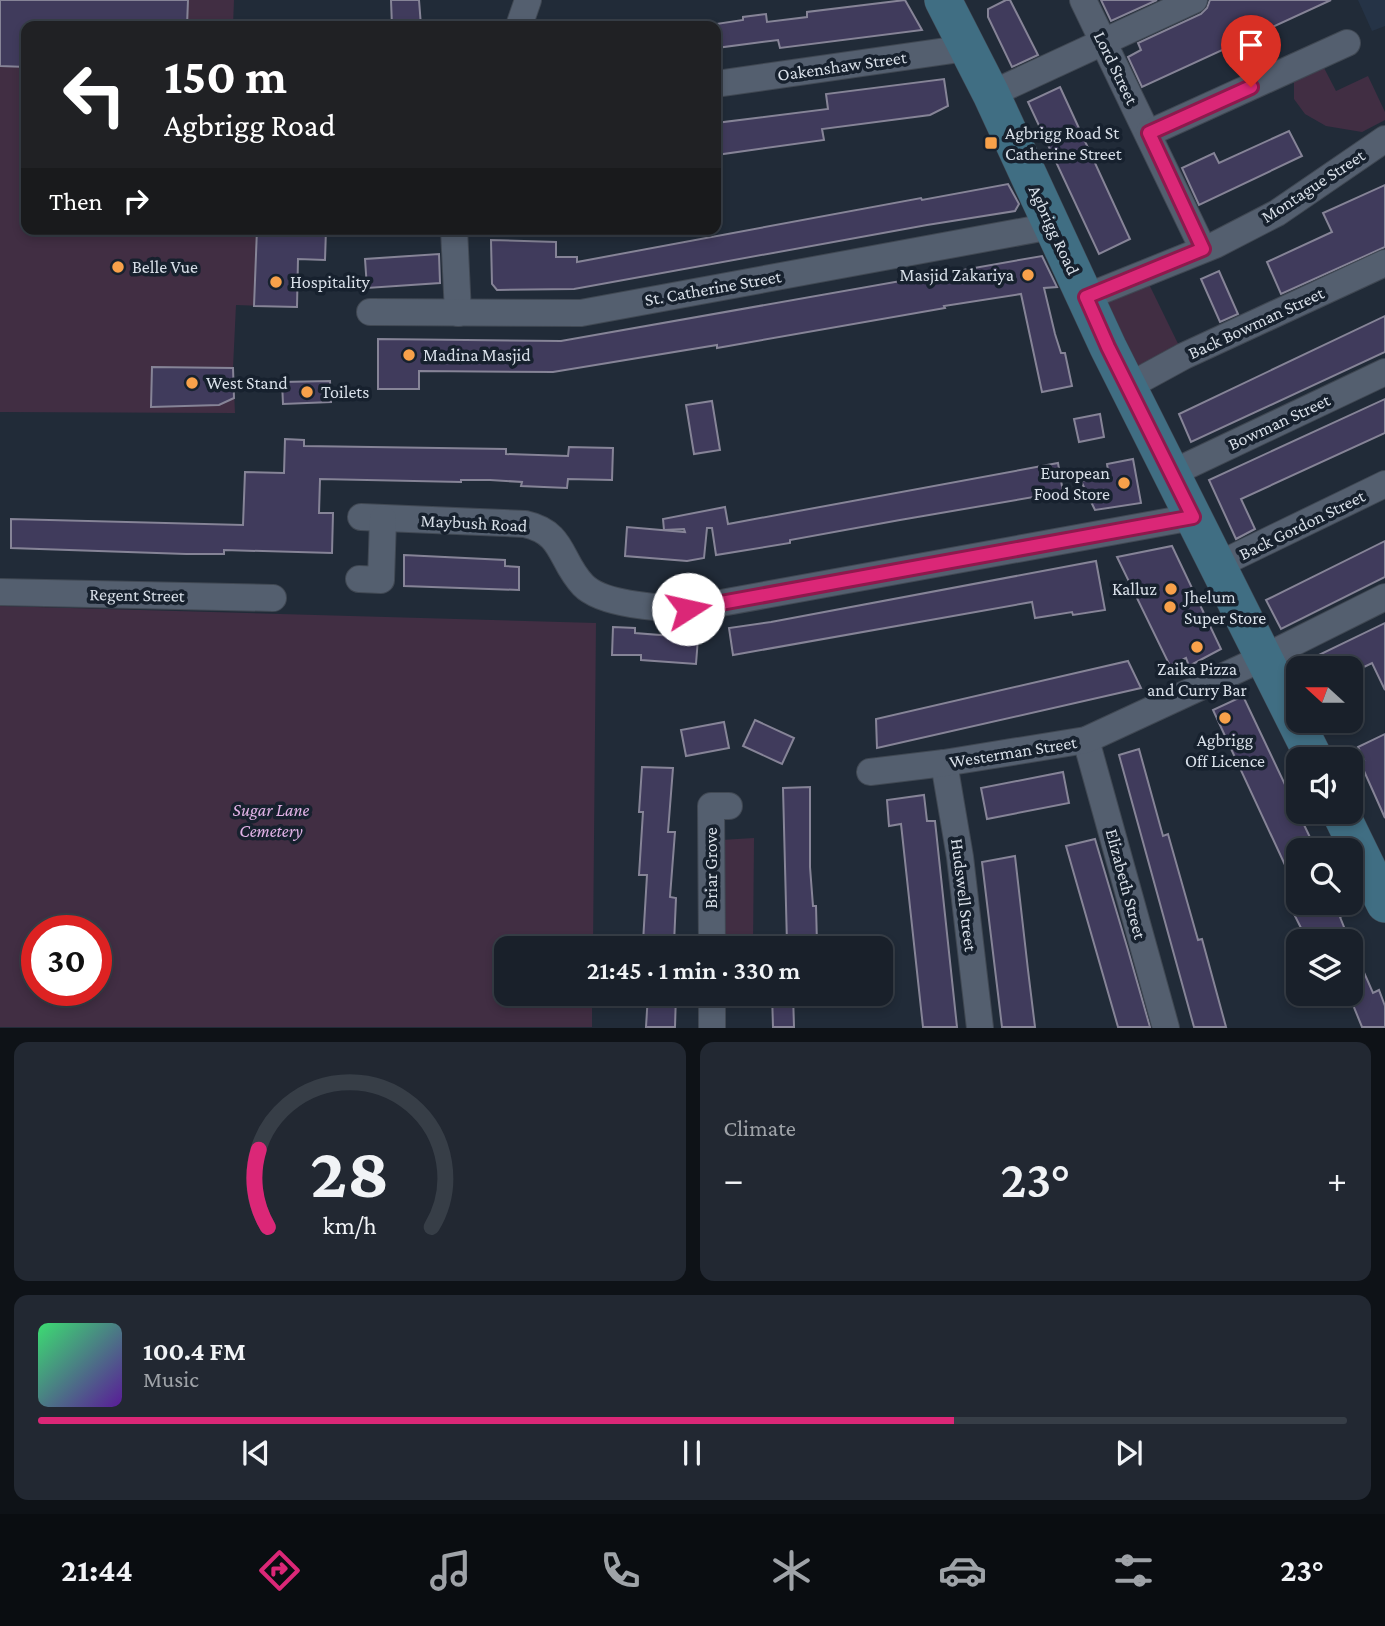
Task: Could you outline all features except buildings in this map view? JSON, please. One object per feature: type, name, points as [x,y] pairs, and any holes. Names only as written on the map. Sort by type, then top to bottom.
[{"type":"main road","name":"Agbrigg Road","points":[[943,0],[991,94],[1108,347],[1309,747]]},
{"type":"main road","points":[[1346,824],[1385,904]]},
{"type":"street","points":[[521,21],[528,0]]},
{"type":"street","name":"Lord Street","points":[[1083,0],[1203,249]]},
{"type":"street","points":[[991,94],[1194,0]]},
{"type":"street","points":[[1149,133],[1347,43]]},
{"type":"street","name":"Oakenshaw Street","points":[[721,83],[967,48]]},
{"type":"street","name":"Montague Street","points":[[1086,297],[1203,249],[1277,213],[1385,139]]},
{"type":"street","name":"St. Catherine Street","points":[[370,312],[581,313],[1052,226]]},
{"type":"street","points":[[454,235],[458,313]]},
{"type":"street","name":"Back Bowman Street","points":[[1129,386],[1196,351],[1385,263]]},
{"type":"street","name":"Bowman Street","points":[[1172,473],[1385,372]]},
{"type":"street","name":"Back Gordon Street","points":[[1218,565],[1385,484]]},
{"type":"street","name":"Maybush Road","points":[[359,579],[381,580],[372,518],[525,524],[539,527],[554,538],[564,551],[571,570],[584,586],[600,597],[665,608],[688,609],[1193,517]]},
{"type":"street","name":"Regent Street","points":[[0,592],[273,598]]},
{"type":"street","name":"Westerman Street","points":[[870,772],[1086,740],[1265,657],[1385,597]]},
{"type":"street","name":"Elizabeth Street","points":[[1086,740],[1166,1027]]},
{"type":"street","name":"Hudswell Street","points":[[944,763],[960,857],[979,1027]]},
{"type":"street","name":"Briar Grove","points":[[712,936],[711,806],[729,806]]},
{"type":"street","points":[[712,1006],[712,1027]]},
{"type":"shaded area","points":[[1358,0],[1385,0],[1385,26],[1372,31]]},
{"type":"green space","points":[[0,0],[234,0],[233,21],[21,21],[21,235],[326,235],[325,260],[298,259],[297,307],[236,305],[233,368],[235,413],[0,412]]},
{"type":"green space","points":[[1324,68],[1336,91],[1368,76],[1385,112],[1385,120],[1362,132],[1326,126],[1305,114],[1294,99],[1294,82]]},
{"type":"green space","points":[[1144,274],[1184,356],[1129,386],[1086,297]]},
{"type":"green space","name":"Sugar Lane Cemetery","points":[[0,606],[596,623],[593,936],[494,936],[494,1006],[592,1006],[592,1027],[0,1027]]},
{"type":"green space","points":[[754,838],[753,936],[721,936],[721,840]]},
{"type":"place","name":"Agbrigg Road St Catherine Street","points":[[991,143]]},
{"type":"place","name":"Belle Vue","points":[[118,267]]},
{"type":"place","name":"Masjid Zakariya","points":[[1028,275]]},
{"type":"place","name":"Hospitality","points":[[276,282]]},
{"type":"place","name":"Madina Masjid","points":[[409,355]]},
{"type":"place","name":"West Stand","points":[[192,383]]},
{"type":"place","name":"Toilets","points":[[307,392]]},
{"type":"place","name":"European Food Store","points":[[1124,483]]},
{"type":"place","name":"Kalluz","points":[[1171,589]]},
{"type":"place","name":"Jhelum Super Store","points":[[1170,607]]},
{"type":"place","name":"Zaika Pizza and Curry Bar","points":[[1197,647]]},
{"type":"place","name":"Agbrigg Off Licence","points":[[1225,718]]},
{"type":"route","points":[[688,609],[1193,517],[1086,297],[1203,249],[1149,133],[1251,87]]}]
